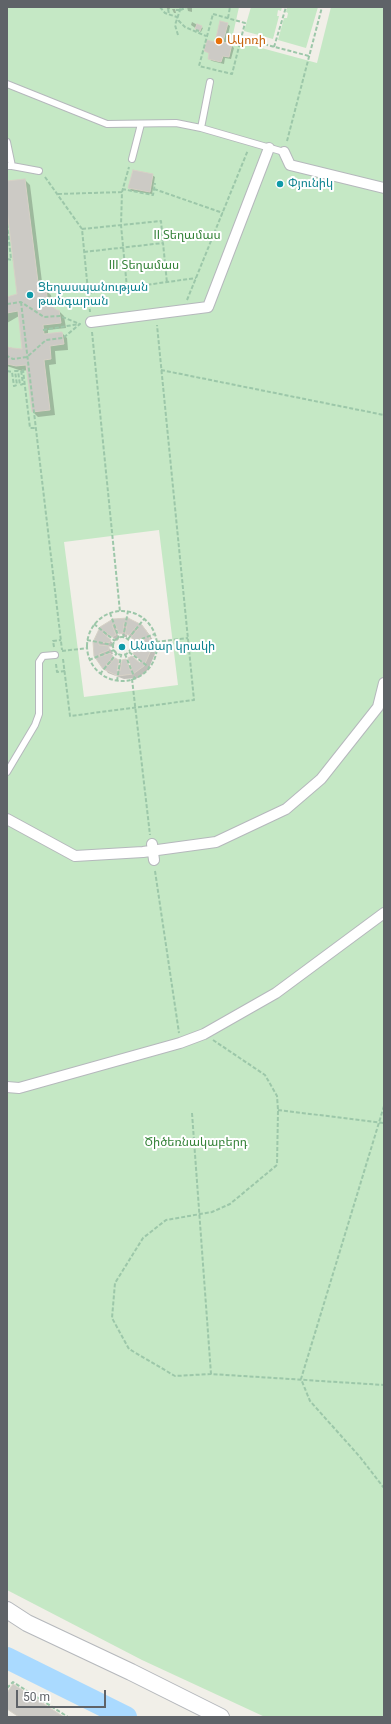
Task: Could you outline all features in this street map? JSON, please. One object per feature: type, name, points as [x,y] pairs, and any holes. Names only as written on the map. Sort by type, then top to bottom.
[{"type":"street","points":[[91,322],[208,307],[269,148]]},
{"type":"street","points":[[284,152],[290,165],[384,188]]},
{"type":"street","points":[[7,819],[75,856],[153,852],[216,842],[286,809],[321,779],[378,707],[384,683]]},
{"type":"street","points":[[7,1087],[19,1088],[179,1039],[204,1034],[276,993],[384,913]]},
{"type":"street","points":[[7,1610],[27,1623],[132,1672],[221,1717]]},
{"type":"lane","points":[[201,128],[210,82]]},
{"type":"lane","points":[[7,84],[107,124],[176,124],[201,128],[284,152]]},
{"type":"lane","points":[[132,159],[141,124]]},
{"type":"lane","points":[[7,142],[9,166],[39,171]]},
{"type":"lane","points":[[7,772],[35,725],[39,714],[39,662],[43,656],[54,655]]},
{"type":"path","points":[[160,7],[165,13],[177,17],[179,22],[190,29],[196,30],[206,36]]},
{"type":"path","points":[[178,35],[175,25],[180,10],[179,7]]},
{"type":"path","points":[[228,18],[230,7]]},
{"type":"path","points":[[274,47],[286,7]]},
{"type":"path","points":[[284,152],[322,7]]},
{"type":"path","points":[[176,10],[186,8]]},
{"type":"path","points":[[168,9],[169,14]]},
{"type":"path","points":[[212,14],[245,23],[232,74],[199,66],[206,36],[212,14]]},
{"type":"path","points":[[241,38],[309,56]]},
{"type":"path","points":[[187,300],[224,213],[251,143]]},
{"type":"path","points":[[127,288],[121,225],[122,190],[132,159]]},
{"type":"path","points":[[39,171],[58,194],[82,229],[120,612]]},
{"type":"path","points":[[58,194],[122,190],[153,195],[155,183]]},
{"type":"path","points":[[150,189],[224,213]]},
{"type":"path","points":[[82,229],[161,221],[167,283]]},
{"type":"path","points":[[7,224],[12,259],[7,259]]},
{"type":"path","points":[[84,252],[163,243]]},
{"type":"path","points":[[88,293],[197,278]]},
{"type":"path","points":[[7,283],[7,288]]},
{"type":"path","points":[[7,304],[21,302],[44,317],[60,316],[80,324]]},
{"type":"path","points":[[21,302],[70,716],[194,700],[157,324]]},
{"type":"path","points":[[43,330],[91,322]]},
{"type":"path","points":[[7,356],[14,359],[27,357],[46,340],[63,338],[80,324]]},
{"type":"path","points":[[7,371],[12,372],[14,386],[17,385],[15,371],[18,371],[20,385],[23,384],[21,370],[23,370],[30,428],[36,428]]},
{"type":"path","points":[[162,370],[384,415]]},
{"type":"path","points":[[123,638],[128,611]]},
{"type":"path","points":[[128,611],[144,619],[155,634],[157,652],[150,668],[134,679],[117,681],[100,674],[89,660],[87,640],[94,624],[110,613],[120,612],[128,611]]},
{"type":"path","points":[[110,613],[119,638]]},
{"type":"path","points":[[128,639],[144,619]]},
{"type":"path","points":[[94,624],[115,641]]},
{"type":"path","points":[[130,643],[155,634]]},
{"type":"path","points":[[119,638],[128,639],[131,648],[129,652],[121,655],[116,653],[113,645],[115,641],[119,638]]},
{"type":"path","points":[[156,642],[188,638]]},
{"type":"path","points":[[87,640],[113,645]]},
{"type":"path","points":[[62,651],[88,648]]},
{"type":"path","points":[[131,648],[157,652]]},
{"type":"path","points":[[89,660],[114,650]]},
{"type":"path","points":[[129,652],[150,668]]},
{"type":"path","points":[[100,674],[116,653]]},
{"type":"path","points":[[125,654],[134,679],[153,852],[179,1039]]},
{"type":"path","points":[[54,655],[57,672],[65,671]]},
{"type":"path","points":[[117,681],[121,655]]},
{"type":"path","points":[[204,1034],[265,1075],[277,1096],[278,1165],[230,1204],[212,1212],[166,1220],[143,1238],[115,1283],[112,1318],[129,1348],[175,1376],[211,1374],[384,1385]]},
{"type":"path","points":[[384,1106],[301,1379],[310,1401],[360,1457],[384,1488]]},
{"type":"path","points":[[278,1110],[384,1123]]},
{"type":"path","points":[[192,1114],[211,1374]]},
{"type":"path","points":[[8,1689],[13,1682],[68,1717]]},
{"type":"green space","name":"Ծիծեռնակաբերդ","points":[[7,7],[239,7],[231,43],[242,46],[243,43],[317,63],[331,7],[384,7],[384,1717],[265,1717],[142,1660],[7,1590]],"holes":[[[159,530],[178,685],[84,697],[64,542]]]},
{"type":"green space","points":[[251,7],[282,7],[281,11],[278,10],[277,16],[279,16],[273,39],[244,31]]},
{"type":"green space","points":[[287,7],[318,7],[306,48],[278,40],[284,18],[287,18]]},
{"type":"building","name":"Ակոռի","points":[[220,21],[228,23],[223,42],[232,44],[229,57],[223,56],[221,62],[208,59],[209,53],[204,51],[207,40],[215,42]]},
{"type":"building","points":[[197,24],[202,26],[200,31],[195,29]]},
{"type":"building","points":[[133,170],[153,174],[150,192],[128,188]]},
{"type":"building","name":"Ցեղասպանության թանգարան","points":[[25,179],[39,290],[46,289],[48,304],[59,310],[61,323],[43,325],[44,334],[62,332],[64,344],[50,346],[51,359],[44,360],[50,410],[32,412],[26,365],[16,366],[7,364],[7,347],[22,349],[18,311],[7,313],[7,297],[17,294],[7,209],[7,181]]},
{"type":"building","points":[[128,618],[142,625],[149,635],[151,650],[144,666],[133,674],[118,676],[103,669],[94,656],[93,642],[100,627],[113,619]],"holes":[[[124,623],[127,624],[125,634],[129,635],[136,627],[138,629],[131,637],[134,641],[144,637],[145,639],[135,643],[135,647],[147,649],[146,652],[135,650],[133,654],[142,661],[140,663],[132,656],[128,658],[132,669],[130,670],[126,659],[122,660],[120,671],[117,671],[119,660],[115,658],[108,666],[106,665],[113,656],[110,653],[100,657],[99,654],[109,650],[109,646],[99,645],[99,642],[109,643],[111,640],[103,633],[104,631],[112,637],[116,635],[112,625],[115,624],[119,634],[123,633]]]},
{"type":"building","points":[[13,1684],[64,1717],[19,1717],[7,1709],[7,1693]]},
{"type":"waterway","points":[[7,1658],[126,1717]]},
{"type":"place","name":"Ակոռի","points":[[219,41]]},
{"type":"place","name":"Փյունիկ","points":[[280,184]]},
{"type":"place","name":"Ցեղասպանության թանգարան","points":[[30,295]]},
{"type":"place","name":"Անմար կրակի","points":[[122,647]]},
{"type":"park label","name":"II Տեղամաս","points":[[187,236]]},
{"type":"park label","name":"III Տեղամաս","points":[[144,266]]}]
